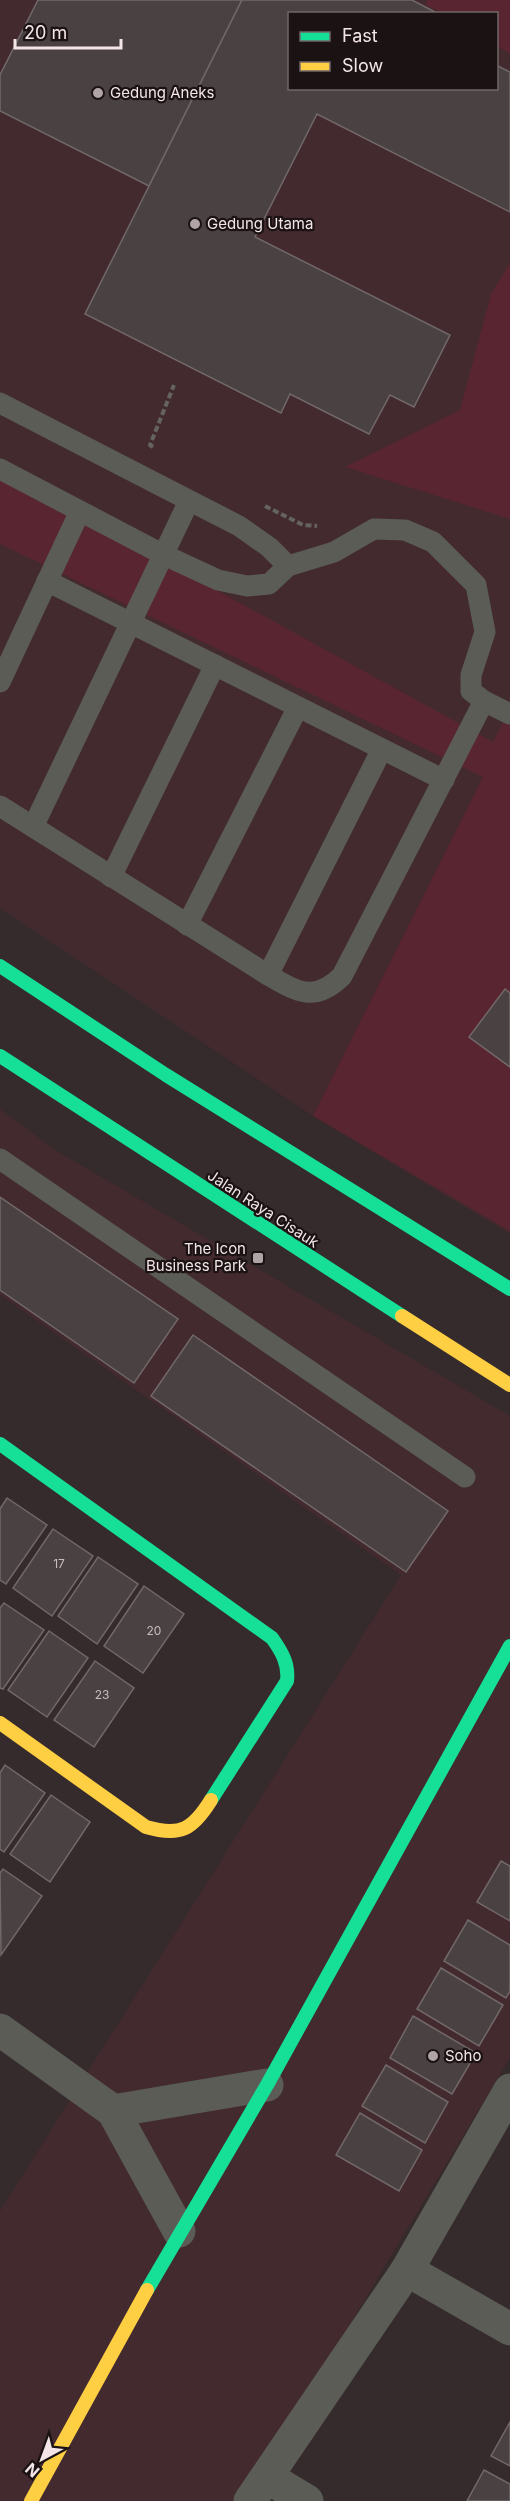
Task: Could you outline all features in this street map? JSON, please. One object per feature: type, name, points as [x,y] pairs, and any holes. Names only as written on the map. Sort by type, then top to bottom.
[{"type":"street","points":[[0,966],[166,1076],[510,1289]]},
{"type":"street","name":"Jalan Raya Cisauk","points":[[0,1056],[238,1213],[510,1385]]},
{"type":"street","points":[[0,1444],[272,1638],[281,1649],[289,1672],[287,1681],[196,1822],[173,1833],[146,1827],[0,1723]]},
{"type":"street","points":[[31,2501],[179,2232],[267,2085],[510,1646]]},
{"type":"street","points":[[0,2030],[113,2111],[179,2232]]},
{"type":"street","points":[[113,2111],[267,2085]]},
{"type":"street","points":[[307,2501],[259,2489],[407,2270],[510,2090]]},
{"type":"street","points":[[407,2270],[510,2329]]},
{"type":"lane","points":[[0,403],[239,526],[269,547],[288,566]]},
{"type":"lane","points":[[0,469],[162,554],[218,580],[247,586],[269,584],[288,566],[334,552],[374,529],[405,530],[433,542],[476,585],[485,632],[471,675],[471,691],[484,701],[510,714]]},
{"type":"lane","points":[[33,827],[189,501]]},
{"type":"lane","points":[[0,682],[80,511]]},
{"type":"lane","points":[[47,581],[444,780]]},
{"type":"lane","points":[[111,877],[215,665]]},
{"type":"lane","points":[[0,806],[268,975],[288,987],[311,994],[329,989],[342,976],[484,701]]},
{"type":"lane","points":[[187,925],[298,707]]},
{"type":"lane","points":[[268,975],[382,749]]},
{"type":"lane","points":[[0,1159],[465,1477]]},
{"type":"path","points":[[160,450],[150,445],[174,385]]},
{"type":"path","points":[[260,503],[303,525],[316,526],[324,522]]},
{"type":"shaded area","points":[[0,0],[510,0],[510,1234],[313,1116],[0,908]]},
{"type":"shaded area","points":[[427,0],[510,0],[510,54],[498,47],[498,12],[439,12],[426,5]]},
{"type":"shaded area","points":[[510,263],[510,519],[345,467],[460,410],[491,294]]},
{"type":"shaded area","points":[[0,471],[493,742],[510,709],[510,1231],[313,1116],[483,777],[0,544]]},
{"type":"shaded area","points":[[0,1109],[57,1151],[510,1416],[510,2058],[244,2501],[0,2501],[0,2211],[401,1575],[0,1295]]},
{"type":"building","name":"Gedung Aneks","points":[[38,0],[242,0],[149,186],[0,111],[0,75]]},
{"type":"building","name":"Gedung Utama","points":[[242,0],[412,0],[435,12],[288,12],[288,90],[498,90],[498,66],[510,72],[510,212],[317,114],[255,237],[450,335],[414,407],[390,395],[369,434],[290,394],[281,413],[85,314]]},
{"type":"building","points":[[505,989],[510,993],[510,1067],[469,1037]]},
{"type":"building","points":[[0,1197],[178,1319],[134,1383],[0,1290]]},
{"type":"building","points":[[193,1335],[448,1511],[406,1572],[151,1396]]},
{"type":"building","points":[[7,1498],[47,1525],[6,1584],[0,1580],[0,1509]]},
{"type":"building","points":[[53,1529],[93,1556],[52,1616],[13,1588]]},
{"type":"building","points":[[98,1557],[138,1584],[97,1644],[58,1616]]},
{"type":"building","points":[[144,1586],[184,1614],[143,1673],[104,1646]]},
{"type":"building","points":[[4,1603],[44,1630],[3,1689],[0,1688],[0,1608]]},
{"type":"building","points":[[49,1631],[88,1658],[47,1717],[8,1690]]},
{"type":"building","points":[[95,1661],[134,1688],[94,1747],[54,1720]]},
{"type":"building","points":[[5,1765],[45,1793],[4,1852],[0,1849],[0,1773]]},
{"type":"building","points":[[51,1795],[90,1822],[50,1882],[10,1854]]},
{"type":"building","points":[[501,1861],[510,1866],[510,1921],[477,1902]]},
{"type":"building","points":[[3,1869],[42,1896],[1,1955],[0,1873]]},
{"type":"building","points":[[468,1920],[510,1945],[510,1991],[506,1998],[444,1961]]},
{"type":"building","name":"Soho","points":[[441,1968],[503,2005],[479,2046],[417,2009]]},
{"type":"building","name":"Soho","points":[[413,2016],[476,2053],[452,2094],[390,2058]]},
{"type":"building","name":"Soho","points":[[386,2065],[448,2102],[425,2143],[362,2106]]},
{"type":"building","points":[[360,2113],[422,2150],[399,2191],[336,2155]]},
{"type":"building","points":[[510,2422],[510,2466],[491,2456]]},
{"type":"building","points":[[484,2470],[510,2484],[510,2501],[467,2501]]},
{"type":"traffic: fast","points":[[0,966],[166,1075],[510,1289]]},
{"type":"traffic: fast","points":[[0,1056],[402,1316]]},
{"type":"traffic: fast","points":[[0,1444],[272,1638],[279,1648],[286,1664],[287,1681],[211,1800]]},
{"type":"traffic: fast","points":[[147,2290],[267,2085],[510,1646]]},
{"type":"traffic: slow","points":[[402,1316],[510,1385]]},
{"type":"traffic: slow","points":[[0,1723],[146,1827],[168,1831],[185,1828],[198,1818],[211,1800]]},
{"type":"traffic: slow","points":[[31,2501],[147,2290]]},
{"type":"place","name":"Gedung Aneks","points":[[98,93]]},
{"type":"place","name":"Gedung Utama","points":[[195,224]]},
{"type":"place","name":"The Icon Business Park","points":[[258,1258]]},
{"type":"place","name":"Soho","points":[[433,2056]]}]
